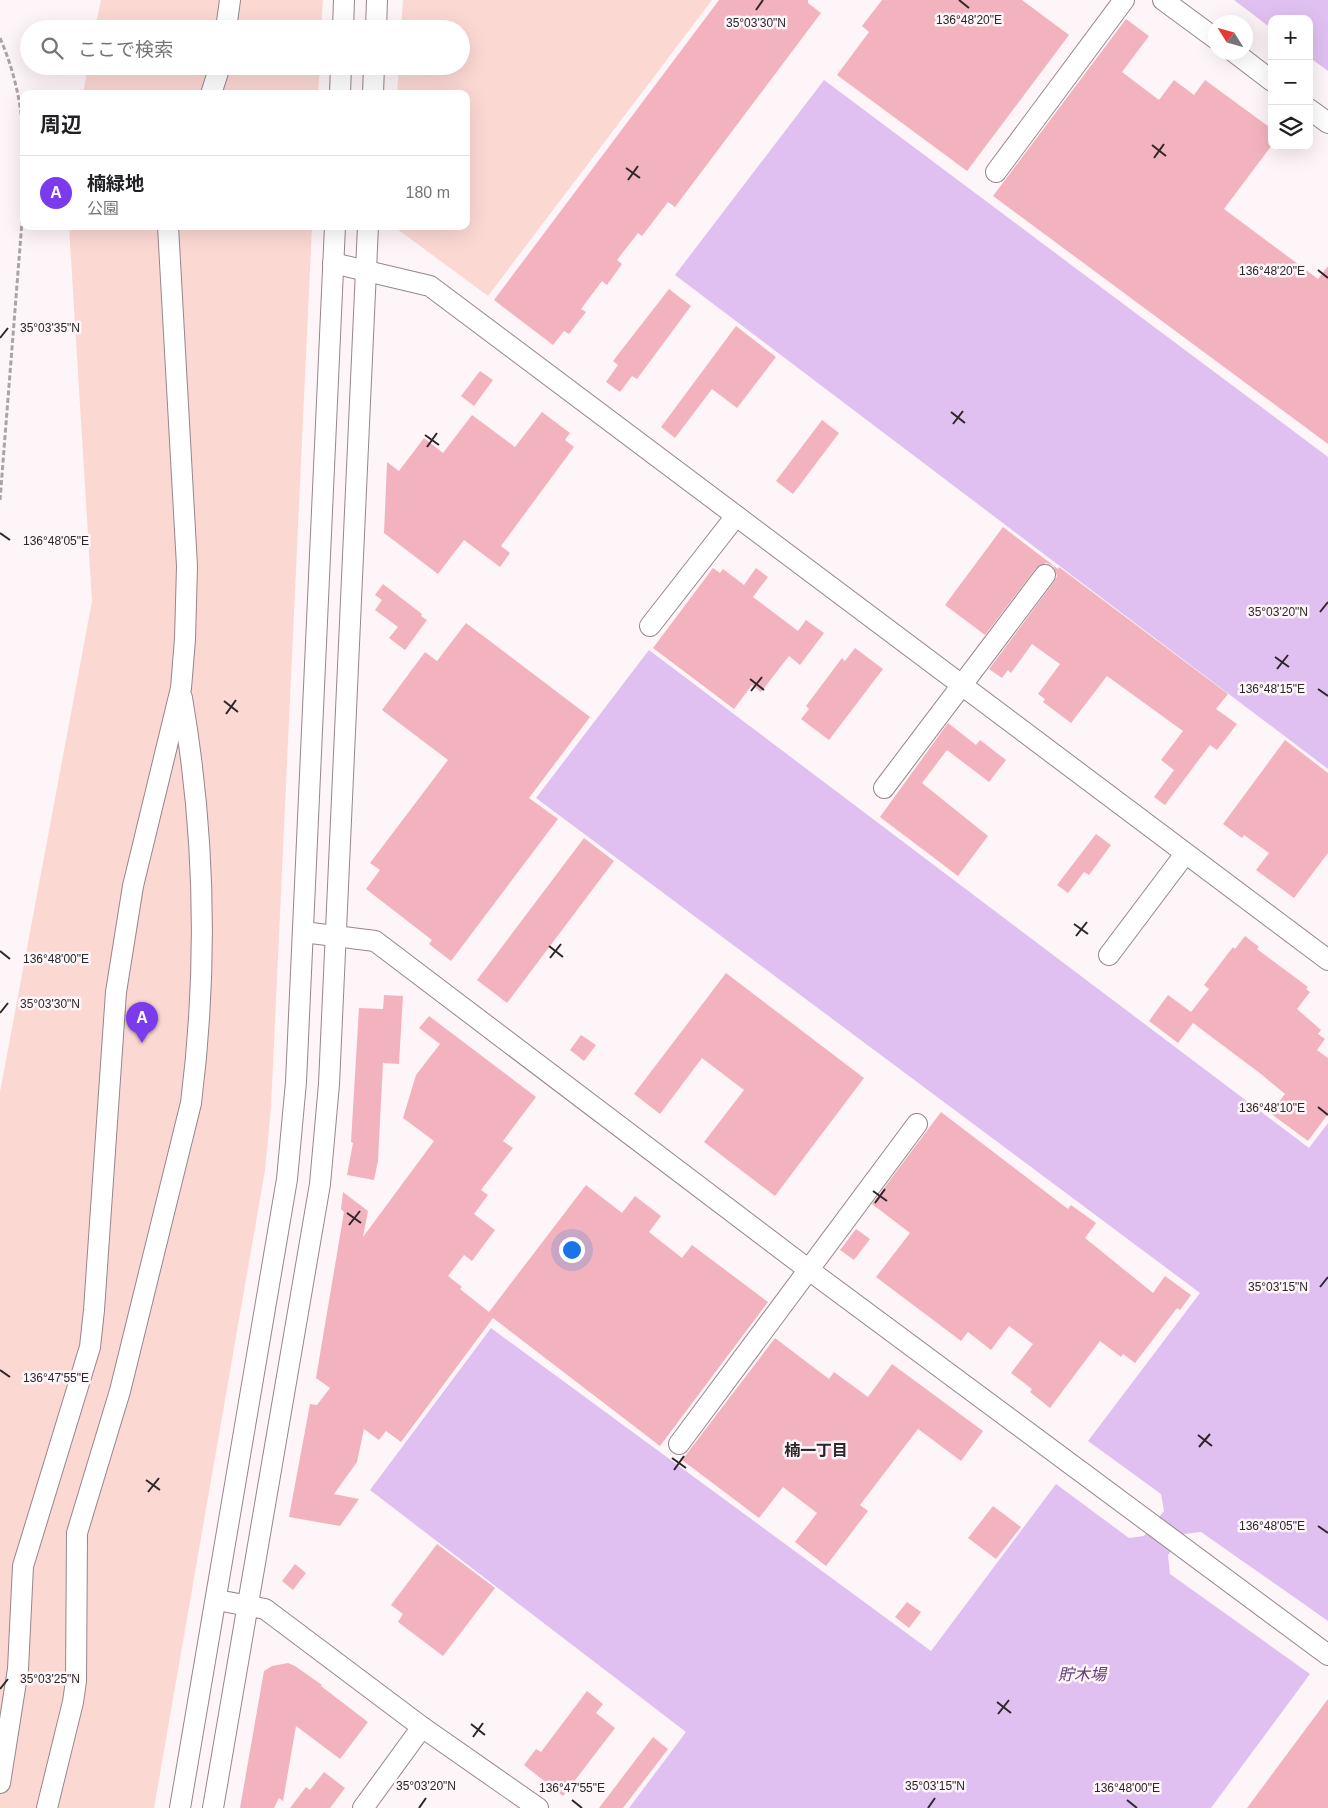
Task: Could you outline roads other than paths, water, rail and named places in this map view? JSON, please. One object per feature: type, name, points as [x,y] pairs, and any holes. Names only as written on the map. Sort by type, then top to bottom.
[{"type":"street","points":[[227,20],[230,0]]},
{"type":"street","points":[[343,20],[344,0]]},
{"type":"street","points":[[376,20],[377,0]]},
{"type":"street","points":[[996,172],[1124,0]]},
{"type":"street","points":[[1163,0],[1208,33]]},
{"type":"street","points":[[1244,60],[1268,78]]},
{"type":"street","points":[[211,90],[217,75]]},
{"type":"street","points":[[340,90],[341,75]]},
{"type":"street","points":[[373,90],[374,75]]},
{"type":"street","points":[[1313,112],[1328,123]]},
{"type":"street","points":[[0,1784],[18,1669],[23,1566],[90,1347],[116,992],[133,886],[181,688],[185,640],[187,566],[168,230]]},
{"type":"street","points":[[180,1808],[217,1600],[287,1179],[296,1082],[335,230]]},
{"type":"street","points":[[213,1808],[320,1184],[329,1084],[368,230]]},
{"type":"street","points":[[333,263],[430,286],[1328,960]]},
{"type":"street","points":[[650,626],[736,516]]},
{"type":"street","points":[[884,788],[1045,575]]},
{"type":"street","points":[[47,1808],[73,1702],[76,1681],[77,1532],[120,1391],[191,1103],[194,1078],[199,1028],[202,882],[191,752],[181,688]]},
{"type":"street","points":[[1109,955],[1185,854]]},
{"type":"street","points":[[303,932],[375,941],[808,1270],[1140,1518],[1328,1655]]},
{"type":"street","points":[[679,1444],[917,1124]]},
{"type":"street","points":[[217,1600],[265,1609],[422,1727],[538,1808]]},
{"type":"street","points":[[362,1808],[422,1727]]},
{"type":"water","points":[[1234,0],[1328,0],[1328,71],[1313,60],[1313,15],[1268,15],[1268,26]]},
{"type":"water","points":[[824,80],[1328,457],[1328,769],[675,275]]},
{"type":"water","name":"貯木場","points":[[649,650],[1309,1148],[1328,1123],[1328,1621],[1201,1532],[1184,1534],[1168,1555],[1170,1574],[1310,1674],[1211,1808],[629,1808],[686,1732],[370,1490],[491,1328],[931,1651],[1056,1484],[1129,1538],[1144,1536],[1164,1511],[1161,1494],[1088,1441],[1200,1293],[536,798]]},
{"type":"place","name":"楠緑地","points":[[142,1043]]},
{"type":"district","name":"楠一丁目","points":[[816,1450]]}]
